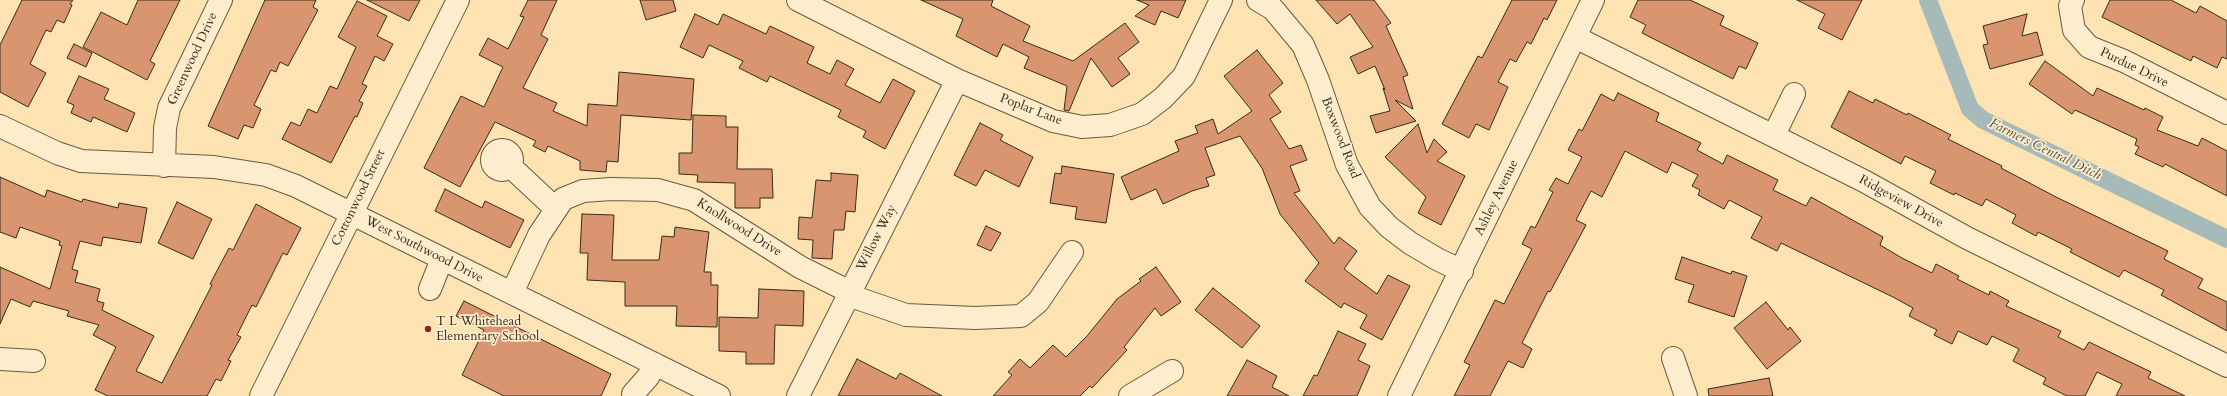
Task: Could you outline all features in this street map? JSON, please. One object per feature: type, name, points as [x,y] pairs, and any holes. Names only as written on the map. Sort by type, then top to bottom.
[{"type":"street","name":"Greenwood Drive","points":[[164,166],[165,128],[169,108],[220,0]]},
{"type":"street","name":"Cottonwood Street","points":[[261,396],[458,0]]},
{"type":"street","name":"Poplar Lane","points":[[798,0],[957,80],[1052,121],[1082,127],[1110,125],[1142,114],[1163,98],[1184,76],[1221,0]]},
{"type":"street","name":"Boxwood Road","points":[[1258,0],[1273,9],[1303,45],[1318,80],[1347,165],[1370,207],[1389,227],[1410,242],[1437,259],[1462,271]]},
{"type":"street","name":"Ashley Avenue","points":[[1400,396],[1593,0]]},
{"type":"street","name":"Purdue Drive","points":[[2073,0],[2070,6],[2074,30],[2089,47],[2227,113]]},
{"type":"street","name":"Ridgeview Drive","points":[[1575,37],[1864,181],[1966,238],[2227,366]]},
{"type":"street","name":"Willow Way","points":[[798,396],[957,80]]},
{"type":"street","points":[[1774,135],[1794,94]]},
{"type":"street","name":"West Southwood Drive","points":[[0,126],[57,153],[81,161],[164,166],[214,167],[266,175],[296,186],[352,213],[442,260],[512,293],[719,396]]},
{"type":"street","points":[[510,166],[556,209]]},
{"type":"street","name":"Knollwood Drive","points":[[512,293],[539,235],[563,199],[583,191],[604,189],[658,190],[694,200],[800,266],[849,293],[906,315],[975,318],[1021,316],[1038,302],[1072,252]]},
{"type":"street","points":[[430,289],[442,260]]},
{"type":"street","points":[[1674,358],[1686,396]]},
{"type":"street","points":[[0,359],[34,361]]},
{"type":"street","points":[[633,394],[648,377],[655,364]]},
{"type":"street","points":[[1130,396],[1172,372]]},
{"type":"building","points":[[22,0],[73,0],[70,4],[72,5],[64,23],[57,20],[51,32],[46,30],[30,64],[46,73],[28,107],[0,92],[0,45]]},
{"type":"building","points":[[138,0],[180,0],[150,61],[155,64],[147,80],[83,47],[101,12],[127,25]]},
{"type":"building","points":[[265,0],[316,0],[313,7],[318,10],[288,66],[280,62],[276,72],[271,70],[254,105],[261,109],[253,128],[244,125],[238,139],[208,126]]},
{"type":"building","points":[[367,0],[420,0],[409,21]]},
{"type":"building","points":[[528,0],[557,0],[541,35],[548,39],[523,88],[557,103],[553,111],[587,126],[588,104],[617,106],[619,72],[694,79],[691,120],[621,115],[618,162],[607,161],[606,172],[580,170],[580,161],[548,146],[545,152],[533,146],[536,141],[495,122],[460,187],[424,168],[461,96],[484,107],[503,67],[479,55],[488,38],[508,49],[524,17],[520,16]]},
{"type":"building","points":[[640,0],[673,0],[676,11],[646,20]]},
{"type":"building","points":[[921,0],[993,0],[991,6],[1030,26],[1023,41],[1073,61],[1125,23],[1139,42],[1118,58],[1130,74],[1112,87],[1091,58],[1069,111],[1064,110],[1067,86],[1024,68],[1029,57],[1003,44],[997,57],[956,36],[963,19]]},
{"type":"building","points":[[1137,0],[1186,0],[1178,18],[1161,11],[1155,25],[1135,16],[1149,5]]},
{"type":"building","points":[[1316,0],[1374,0],[1391,23],[1386,26],[1408,75],[1403,77],[1413,109],[1395,100],[1416,121],[1376,133],[1370,116],[1390,111],[1383,88],[1385,90],[1375,66],[1358,74],[1350,57],[1373,47],[1350,14],[1337,24]]},
{"type":"building","points":[[1512,0],[1557,0],[1547,20],[1544,18],[1531,44],[1527,42],[1516,62],[1510,59],[1498,82],[1508,87],[1489,130],[1476,124],[1469,138],[1442,124],[1478,56],[1482,58]]},
{"type":"building","points":[[1638,0],[1690,0],[1724,16],[1720,25],[1758,43],[1746,69],[1739,66],[1733,79],[1642,33],[1646,25],[1630,17]]},
{"type":"building","points":[[1797,0],[1862,0],[1842,40],[1818,28],[1825,14]]},
{"type":"building","points":[[2110,0],[2171,0],[2196,13],[2200,6],[2227,21],[2227,59],[2222,57],[2217,68],[2193,56],[2191,61],[2102,17]]},
{"type":"building","points":[[357,1],[387,16],[377,36],[393,44],[384,61],[375,56],[362,84],[367,86],[359,101],[363,103],[357,117],[355,116],[331,163],[282,139],[291,122],[300,126],[308,109],[317,113],[330,86],[337,89],[356,47],[338,37]]},
{"type":"building","points":[[695,14],[718,25],[723,14],[766,34],[770,26],[814,47],[807,63],[830,74],[837,60],[854,69],[845,85],[880,103],[893,79],[915,91],[885,149],[863,137],[866,131],[838,117],[841,110],[770,76],[767,82],[739,68],[743,61],[709,45],[703,58],[680,47]]},
{"type":"building","points":[[2027,14],[2022,36],[2037,32],[2043,55],[1990,69],[1983,45],[1988,44],[1983,26]]},
{"type":"building","points":[[74,44],[92,53],[86,67],[67,58]]},
{"type":"building","points":[[1257,50],[1283,83],[1269,95],[1281,112],[1270,119],[1289,149],[1301,145],[1307,160],[1290,166],[1300,191],[1294,193],[1334,244],[1339,237],[1357,251],[1344,269],[1377,294],[1388,275],[1410,286],[1382,340],[1360,328],[1367,315],[1344,303],[1341,308],[1305,281],[1319,263],[1280,214],[1262,168],[1240,136],[1205,148],[1215,175],[1206,178],[1209,186],[1192,191],[1163,204],[1156,189],[1131,200],[1121,177],[1179,151],[1175,141],[1198,133],[1195,126],[1213,119],[1218,134],[1252,111],[1224,76]]},
{"type":"building","points":[[2045,61],[2093,96],[2097,88],[2144,110],[2145,108],[2163,117],[2157,130],[2198,146],[2202,138],[2227,151],[2227,196],[2165,164],[2163,167],[2135,154],[2139,147],[2135,145],[2137,139],[2075,110],[2072,114],[2029,84]]},
{"type":"building","points":[[79,76],[109,89],[104,99],[135,113],[127,132],[93,117],[91,122],[71,113],[74,105],[67,102]]},
{"type":"building","points":[[1849,91],[1873,103],[1875,99],[1907,115],[1908,113],[1951,135],[1948,139],[2002,166],[2001,168],[2056,197],[2168,251],[2164,259],[2203,279],[2198,288],[2227,302],[2227,331],[2161,295],[2164,290],[2124,270],[2119,277],[2070,252],[2072,249],[2038,232],[2036,236],[2012,223],[2016,215],[1986,199],[1982,206],[1955,193],[1954,195],[1930,183],[1936,171],[1905,156],[1901,164],[1831,127]]},
{"type":"building","points":[[1618,93],[1659,113],[1656,121],[1701,143],[1697,150],[1723,164],[1727,155],[1778,180],[1773,190],[1806,206],[1811,197],[1883,237],[1880,245],[1902,258],[1932,273],[1936,264],[1959,276],[1957,279],[1989,295],[1990,291],[2009,301],[2006,306],[2061,331],[2058,337],[2084,350],[2089,342],[2151,372],[2148,378],[2185,396],[2116,396],[2122,384],[2097,372],[2085,396],[2067,396],[2043,384],[2046,378],[2013,361],[2019,349],[1992,336],[1987,345],[1958,331],[1952,344],[1934,335],[1937,330],[1909,316],[1913,308],[1893,297],[1781,243],[1777,251],[1751,238],[1762,217],[1729,200],[1724,209],[1698,195],[1700,190],[1692,186],[1698,175],[1672,162],[1667,173],[1625,151],[1602,197],[1591,191],[1576,220],[1586,225],[1550,292],[1548,291],[1522,343],[1532,349],[1523,368],[1508,361],[1490,396],[1454,396],[1470,365],[1464,362],[1495,300],[1504,304],[1532,249],[1522,244],[1531,226],[1535,228],[1553,192],[1549,190],[1556,178],[1568,184],[1582,157],[1568,150],[1579,129],[1582,131],[1601,94],[1614,101]]},
{"type":"building","points":[[693,115],[726,116],[726,127],[738,127],[737,169],[772,169],[773,198],[760,198],[760,208],[735,208],[735,183],[697,182],[698,175],[679,174],[679,153],[692,153]]},
{"type":"building","points":[[980,123],[1003,135],[1000,140],[1033,157],[1019,187],[985,170],[976,186],[954,175]]},
{"type":"building","points":[[1418,124],[1427,153],[1434,139],[1447,152],[1437,161],[1465,176],[1441,225],[1418,213],[1426,197],[1385,157]]},
{"type":"building","points":[[1062,166],[1114,174],[1106,223],[1075,219],[1077,207],[1050,203],[1055,173],[1061,174]]},
{"type":"building","points":[[831,173],[858,175],[855,212],[846,211],[844,230],[834,230],[832,259],[812,258],[813,240],[798,239],[799,217],[812,218],[816,180],[831,181]]},
{"type":"building","points":[[0,177],[45,197],[47,190],[82,202],[83,199],[118,208],[119,203],[147,208],[141,243],[103,237],[101,246],[80,241],[72,269],[78,271],[75,282],[100,289],[97,301],[104,303],[102,310],[154,336],[136,371],[162,383],[212,285],[210,284],[229,248],[233,250],[256,204],[301,228],[287,255],[283,253],[256,307],[252,305],[237,335],[241,337],[228,360],[231,361],[221,381],[216,379],[207,396],[108,396],[95,390],[116,347],[93,335],[99,325],[67,316],[69,311],[33,301],[30,307],[11,299],[0,324],[0,267],[50,289],[62,246],[59,245],[60,241],[20,227],[16,238],[0,232]]},
{"type":"building","points":[[445,189],[482,208],[485,201],[524,220],[510,248],[435,211]]},
{"type":"building","points":[[177,202],[212,219],[193,259],[158,243]]},
{"type":"building","points":[[582,214],[614,215],[612,260],[659,260],[662,236],[674,237],[675,227],[709,232],[704,272],[711,272],[711,285],[718,285],[717,327],[676,326],[677,306],[625,306],[625,282],[587,280],[588,253],[580,253]]},
{"type":"building","points":[[986,226],[1001,233],[991,251],[977,245]]},
{"type":"building","points":[[1682,257],[1731,274],[1732,271],[1747,276],[1734,317],[1688,302],[1694,285],[1675,279]]},
{"type":"building","points":[[1156,267],[1181,302],[1161,316],[1155,308],[1124,347],[1127,350],[1092,388],[1090,386],[1080,396],[993,396],[1012,375],[1008,372],[1020,359],[1030,368],[1053,345],[1066,357],[1087,336],[1117,299],[1141,281],[1139,279]]},
{"type":"building","points":[[1213,288],[1260,326],[1242,348],[1195,310]]},
{"type":"building","points":[[759,289],[804,291],[803,326],[775,325],[774,364],[746,364],[746,352],[719,351],[719,317],[758,318]]},
{"type":"building","points":[[464,301],[611,374],[601,396],[504,396],[462,375],[484,330],[456,316]]},
{"type":"building","points":[[1766,302],[1788,330],[1790,327],[1801,341],[1767,369],[1734,328]]},
{"type":"building","points":[[1338,331],[1366,344],[1358,360],[1370,366],[1357,396],[1303,396],[1314,375],[1317,376]]},
{"type":"building","points":[[857,359],[896,379],[900,373],[942,396],[838,396]]},
{"type":"building","points":[[1247,360],[1277,376],[1272,387],[1289,396],[1227,396]]},
{"type":"building","points":[[1769,378],[1773,396],[1709,396],[1708,389]]},
{"type":"waterway","name":"Farmers Central Ditch","points":[[1928,0],[1970,109],[1983,120],[2227,239]]},
{"type":"place","name":"T L Whitehead Elementary School","points":[[428,329]]}]
